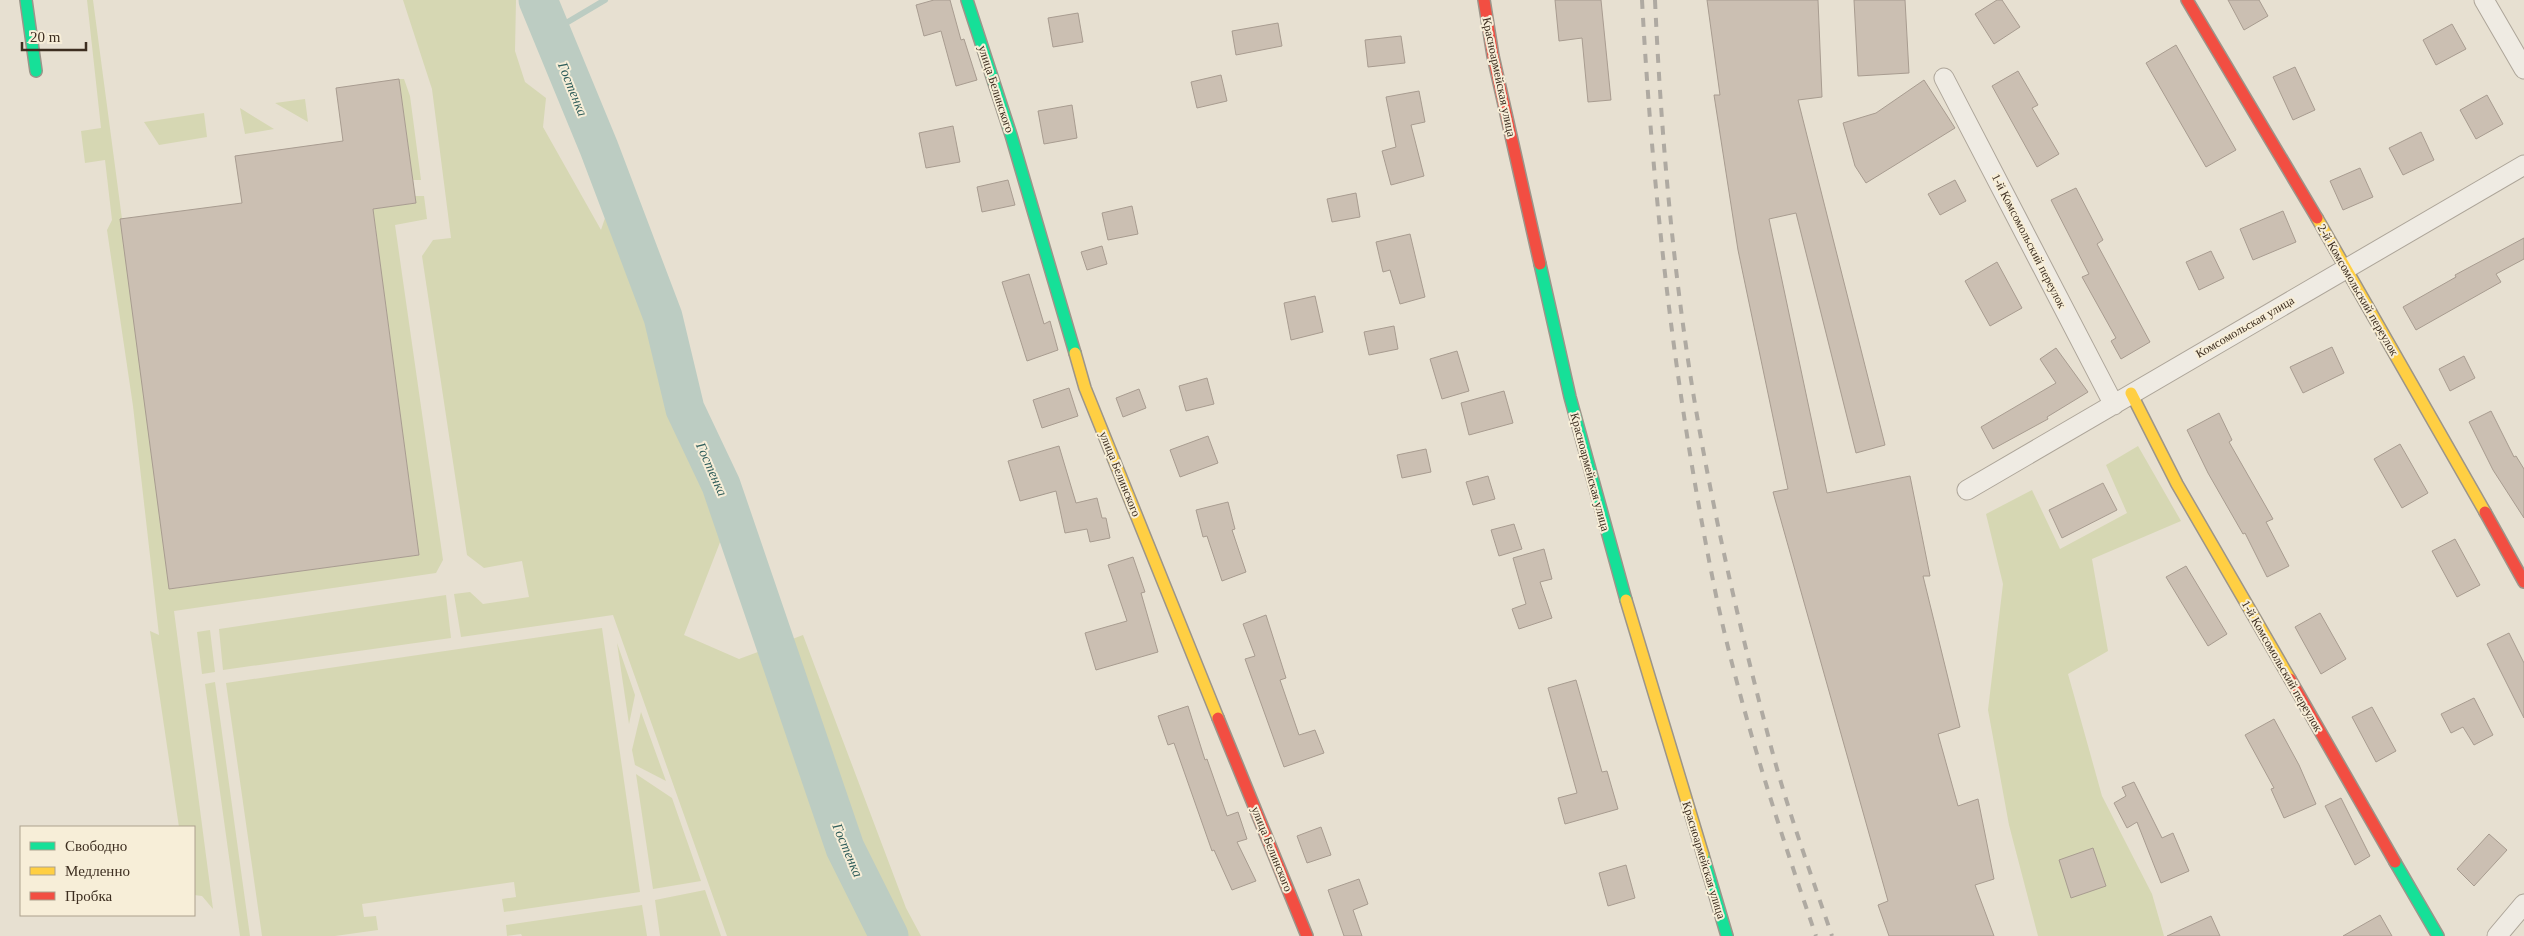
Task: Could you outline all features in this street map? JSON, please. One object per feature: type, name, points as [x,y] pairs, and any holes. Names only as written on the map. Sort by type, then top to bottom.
[{"type":"main road","points":[[26,0],[36,71]]},
{"type":"main road","name":"улица Белинского","points":[[966,0],[1011,135],[1084,388],[1307,936]]},
{"type":"main road","name":"Красноармейская улица","points":[[1484,0],[1493,56],[1570,397],[1609,542],[1727,936]]},
{"type":"main road","points":[[1493,56],[1495,0]]},
{"type":"main road","name":"2-й Комсомольский переулок","points":[[2187,0],[2346,268],[2524,582]]},
{"type":"main road","name":"1-й Комсомольский переулок","points":[[2131,393],[2177,484],[2438,936]]},
{"type":"street","points":[[2484,0],[2524,69]]},
{"type":"street","name":"1-й Комсомольский переулок","points":[[1944,78],[2114,405]]},
{"type":"street","name":"Комсомольская улица","points":[[1967,490],[2524,165]]},
{"type":"street","points":[[2497,936],[2524,904]]},
{"type":"green space","points":[[87,0],[93,0],[171,589],[419,555],[373,209],[416,203],[415,196],[424,196],[427,219],[395,225],[443,560],[436,573],[174,611],[213,909],[202,896],[195,895],[195,826],[179,826],[150,631],[159,635],[133,406],[107,230],[112,220],[105,160],[85,163],[81,131],[101,128]]},
{"type":"green space","points":[[403,0],[516,0],[515,51],[525,82],[546,98],[543,127],[601,230],[612,197],[687,427],[724,532],[684,635],[739,659],[803,635],[906,908],[921,936],[727,936],[613,615],[461,637],[454,594],[470,592],[483,604],[529,597],[522,561],[484,568],[467,555],[422,256],[433,240],[451,238],[432,89]]},
{"type":"green space","points":[[399,79],[404,79],[410,96],[421,180],[413,180]]},
{"type":"green space","points":[[305,99],[308,122],[275,103]]},
{"type":"green space","points":[[240,108],[274,129],[245,134]]},
{"type":"green space","points":[[204,113],[207,137],[159,145],[144,122]]},
{"type":"green space","points":[[2138,446],[2181,521],[2092,559],[2108,651],[2068,674],[2102,796],[2152,894],[2164,936],[2038,936],[2009,825],[1988,710],[2003,584],[1986,514],[2032,490],[2060,549],[2127,513],[2106,465]]},
{"type":"green space","points":[[446,595],[451,638],[223,670],[219,629]]},
{"type":"green space","points":[[602,628],[640,892],[504,912],[502,899],[516,897],[514,882],[362,904],[364,917],[376,916],[378,930],[335,936],[262,936],[226,683]]},
{"type":"green space","points":[[210,630],[215,672],[202,674],[197,632]]},
{"type":"green space","points":[[617,643],[635,695],[629,724]]},
{"type":"green space","points":[[215,682],[250,936],[240,936],[205,684]]},
{"type":"green space","points":[[641,712],[666,781],[635,765],[632,750]]},
{"type":"green space","points":[[636,774],[672,798],[701,881],[653,889]]},
{"type":"green space","points":[[705,890],[721,936],[660,936],[655,900]]},
{"type":"green space","points":[[642,905],[647,936],[522,936],[521,934],[507,936],[506,925]]},
{"type":"building","points":[[934,0],[950,0],[961,40],[964,39],[977,80],[956,86],[941,31],[924,36],[916,5]]},
{"type":"building","points":[[1555,0],[1601,0],[1611,100],[1588,102],[1582,38],[1559,41]]},
{"type":"building","points":[[1707,0],[1818,0],[1822,97],[1798,100],[1885,445],[1856,453],[1796,213],[1769,219],[1827,493],[1910,476],[1930,576],[1923,576],[1960,727],[1938,734],[1958,806],[1978,799],[1994,879],[1975,885],[1994,936],[1889,936],[1878,905],[1888,901],[1773,492],[1788,489],[1738,250],[1714,95],[1720,95]]},
{"type":"building","points":[[1854,0],[1905,0],[1909,73],[1858,76]]},
{"type":"building","points":[[1997,0],[2002,0],[2020,27],[1994,44],[1975,14]]},
{"type":"building","points":[[2228,0],[2259,0],[2268,16],[2244,30]]},
{"type":"building","points":[[1078,13],[1083,42],[1053,47],[1048,18]]},
{"type":"building","points":[[1278,23],[1282,46],[1236,55],[1232,31]]},
{"type":"building","points":[[2452,24],[2466,49],[2436,65],[2423,40]]},
{"type":"building","points":[[1401,36],[1405,63],[1368,67],[1365,40]]},
{"type":"building","points":[[2176,45],[2236,150],[2206,167],[2146,63]]},
{"type":"building","points":[[2295,67],[2315,110],[2293,120],[2273,77]]},
{"type":"building","points":[[2018,71],[2038,105],[2032,108],[2059,154],[2037,167],[1992,86]]},
{"type":"building","points":[[1221,75],[1227,101],[1197,108],[1191,82]]},
{"type":"building","points":[[399,79],[416,203],[373,209],[419,555],[169,589],[120,219],[242,203],[235,156],[343,141],[336,88]]},
{"type":"building","points":[[1924,80],[1955,128],[1866,183],[1855,166],[1843,123],[1876,113]]},
{"type":"building","points":[[1419,91],[1425,122],[1411,125],[1424,176],[1391,185],[1382,151],[1396,147],[1386,97]]},
{"type":"building","points":[[2487,95],[2503,124],[2476,139],[2460,110]]},
{"type":"building","points":[[1072,105],[1077,138],[1044,144],[1038,111]]},
{"type":"building","points":[[953,126],[960,162],[926,168],[919,133]]},
{"type":"building","points":[[2421,132],[2434,160],[2403,175],[2389,148]]},
{"type":"building","points":[[2360,168],[2373,197],[2343,210],[2330,181]]},
{"type":"building","points":[[1008,180],[1015,205],[982,212],[977,187]]},
{"type":"building","points":[[1955,180],[1966,201],[1940,215],[1928,194]]},
{"type":"building","points":[[2076,188],[2103,240],[2097,244],[2150,342],[2121,359],[2111,341],[2116,338],[2082,277],[2089,274],[2051,200]]},
{"type":"building","points":[[1356,193],[1360,217],[1332,222],[1327,199]]},
{"type":"building","points":[[1132,206],[1138,234],[1108,240],[1102,213]]},
{"type":"building","points":[[2283,211],[2296,242],[2253,260],[2240,229]]},
{"type":"building","points":[[1410,234],[1425,297],[1400,304],[1390,270],[1383,272],[1376,242]]},
{"type":"building","points":[[2524,238],[2524,259],[2496,274],[2501,282],[2416,330],[2403,307],[2456,277],[2455,275]]},
{"type":"building","points":[[1102,246],[1107,264],[1087,270],[1081,252]]},
{"type":"building","points":[[2211,251],[2224,278],[2199,290],[2186,262]]},
{"type":"building","points":[[1997,262],[2022,308],[1990,326],[1965,281]]},
{"type":"building","points":[[1029,274],[1044,324],[1050,321],[1058,350],[1027,361],[1002,282]]},
{"type":"building","points":[[1315,296],[1323,332],[1291,340],[1284,303]]},
{"type":"building","points":[[1394,326],[1398,349],[1369,355],[1364,332]]},
{"type":"building","points":[[2332,347],[2344,373],[2303,393],[2290,367]]},
{"type":"building","points":[[2056,348],[2088,392],[2047,417],[2048,419],[1993,449],[1981,427],[2056,383],[2040,359]]},
{"type":"building","points":[[1457,351],[1469,391],[1442,399],[1430,359]]},
{"type":"building","points":[[2464,356],[2475,378],[2450,391],[2439,369]]},
{"type":"building","points":[[1207,378],[1214,404],[1186,411],[1179,386]]},
{"type":"building","points":[[1069,388],[1078,416],[1042,428],[1033,400]]},
{"type":"building","points":[[1139,389],[1146,408],[1123,417],[1116,398]]},
{"type":"building","points":[[1504,391],[1513,423],[1469,435],[1461,403]]},
{"type":"building","points":[[2491,411],[2514,457],[2516,456],[2524,469],[2524,518],[2493,470],[2469,422]]},
{"type":"building","points":[[2219,413],[2232,440],[2229,442],[2273,519],[2266,522],[2289,566],[2267,577],[2245,533],[2243,534],[2208,473],[2187,430]]},
{"type":"building","points":[[1208,436],[1218,463],[1180,477],[1170,450]]},
{"type":"building","points":[[2400,444],[2428,493],[2402,508],[2374,459]]},
{"type":"building","points":[[1059,446],[1076,503],[1097,498],[1102,518],[1106,518],[1110,538],[1090,542],[1087,529],[1065,533],[1056,491],[1020,501],[1008,461]]},
{"type":"building","points":[[1426,449],[1431,472],[1402,478],[1397,455]]},
{"type":"building","points":[[1488,476],[1495,499],[1473,505],[1466,482]]},
{"type":"building","points":[[2103,483],[2117,510],[2062,538],[2049,510]]},
{"type":"building","points":[[1228,502],[1235,529],[1232,530],[1246,572],[1222,581],[1207,536],[1203,537],[1196,510]]},
{"type":"building","points":[[1514,524],[1522,549],[1499,556],[1491,530]]},
{"type":"building","points":[[2455,539],[2480,585],[2457,597],[2432,551]]},
{"type":"building","points":[[1544,549],[1552,579],[1540,582],[1552,618],[1519,629],[1512,609],[1526,604],[1513,558]]},
{"type":"building","points":[[1133,557],[1145,592],[1141,593],[1158,652],[1096,670],[1085,633],[1127,621],[1108,565]]},
{"type":"building","points":[[2186,566],[2227,634],[2208,646],[2166,577]]},
{"type":"building","points":[[2320,613],[2346,659],[2321,674],[2295,627]]},
{"type":"building","points":[[1266,615],[1286,678],[1280,680],[1299,735],[1315,730],[1324,753],[1284,767],[1245,659],[1255,656],[1243,624]]},
{"type":"building","points":[[2509,633],[2524,663],[2524,718],[2487,644]]},
{"type":"building","points":[[1576,680],[1602,772],[1607,771],[1618,809],[1565,824],[1558,798],[1577,793],[1548,688]]},
{"type":"building","points":[[2474,698],[2493,735],[2474,745],[2463,727],[2451,733],[2441,714]]},
{"type":"building","points":[[1188,706],[1205,760],[1207,759],[1227,816],[1238,812],[1247,839],[1237,842],[1256,881],[1232,890],[1214,850],[1212,851],[1174,743],[1168,745],[1158,716]]},
{"type":"building","points":[[2372,707],[2396,751],[2376,762],[2352,717]]},
{"type":"building","points":[[2274,719],[2299,765],[2316,804],[2284,818],[2271,789],[2274,788],[2245,735]]},
{"type":"building","points":[[2134,782],[2162,838],[2173,833],[2189,871],[2161,883],[2137,822],[2127,828],[2114,803],[2126,796],[2122,787]]},
{"type":"building","points":[[2341,798],[2370,856],[2355,865],[2325,806]]},
{"type":"building","points":[[1321,827],[1331,855],[1307,863],[1297,836]]},
{"type":"building","points":[[2489,834],[2507,850],[2474,886],[2457,869]]},
{"type":"building","points":[[2093,848],[2106,886],[2071,898],[2059,860]]},
{"type":"building","points":[[1626,865],[1635,898],[1608,906],[1599,873]]},
{"type":"building","points":[[1359,879],[1368,904],[1353,910],[1362,936],[1344,936],[1328,890]]},
{"type":"building","points":[[2380,915],[2392,936],[2343,936]]},
{"type":"building","points":[[2211,916],[2220,936],[2167,936]]},
{"type":"waterway","name":"Гостенка","points":[[538,0],[599,148],[663,317],[685,409],[721,485],[845,848],[889,936]]},
{"type":"waterway","points":[[551,32],[605,0]]},
{"type":"railway","points":[[1642,0],[1653,151],[1668,301],[1702,526],[1727,643],[1749,727],[1816,936]]},
{"type":"railway","points":[[1655,0],[1664,147],[1673,245],[1693,392],[1717,523],[1776,764],[1832,936]]},
{"type":"traffic: fast","points":[[26,0],[36,71]]},
{"type":"traffic: fast","points":[[967,0],[1011,135],[1075,353]]},
{"type":"traffic: fast","points":[[1540,264],[1570,397],[1626,600]]},
{"type":"traffic: fast","points":[[1703,855],[1727,936]]},
{"type":"traffic: fast","points":[[2395,862],[2438,936]]},
{"type":"traffic: slow","points":[[2317,218],[2485,512]]},
{"type":"traffic: slow","points":[[1075,353],[1085,388],[1218,718]]},
{"type":"traffic: slow","points":[[2131,393],[2177,484],[2290,679]]},
{"type":"traffic: slow","points":[[1626,600],[1703,855]]},
{"type":"traffic: jam","points":[[1484,0],[1493,56],[1540,264]]},
{"type":"traffic: jam","points":[[2187,0],[2317,218]]},
{"type":"traffic: jam","points":[[2485,512],[2524,582]]},
{"type":"traffic: jam","points":[[2290,679],[2395,862]]},
{"type":"traffic: jam","points":[[1218,718],[1307,936]]}]
